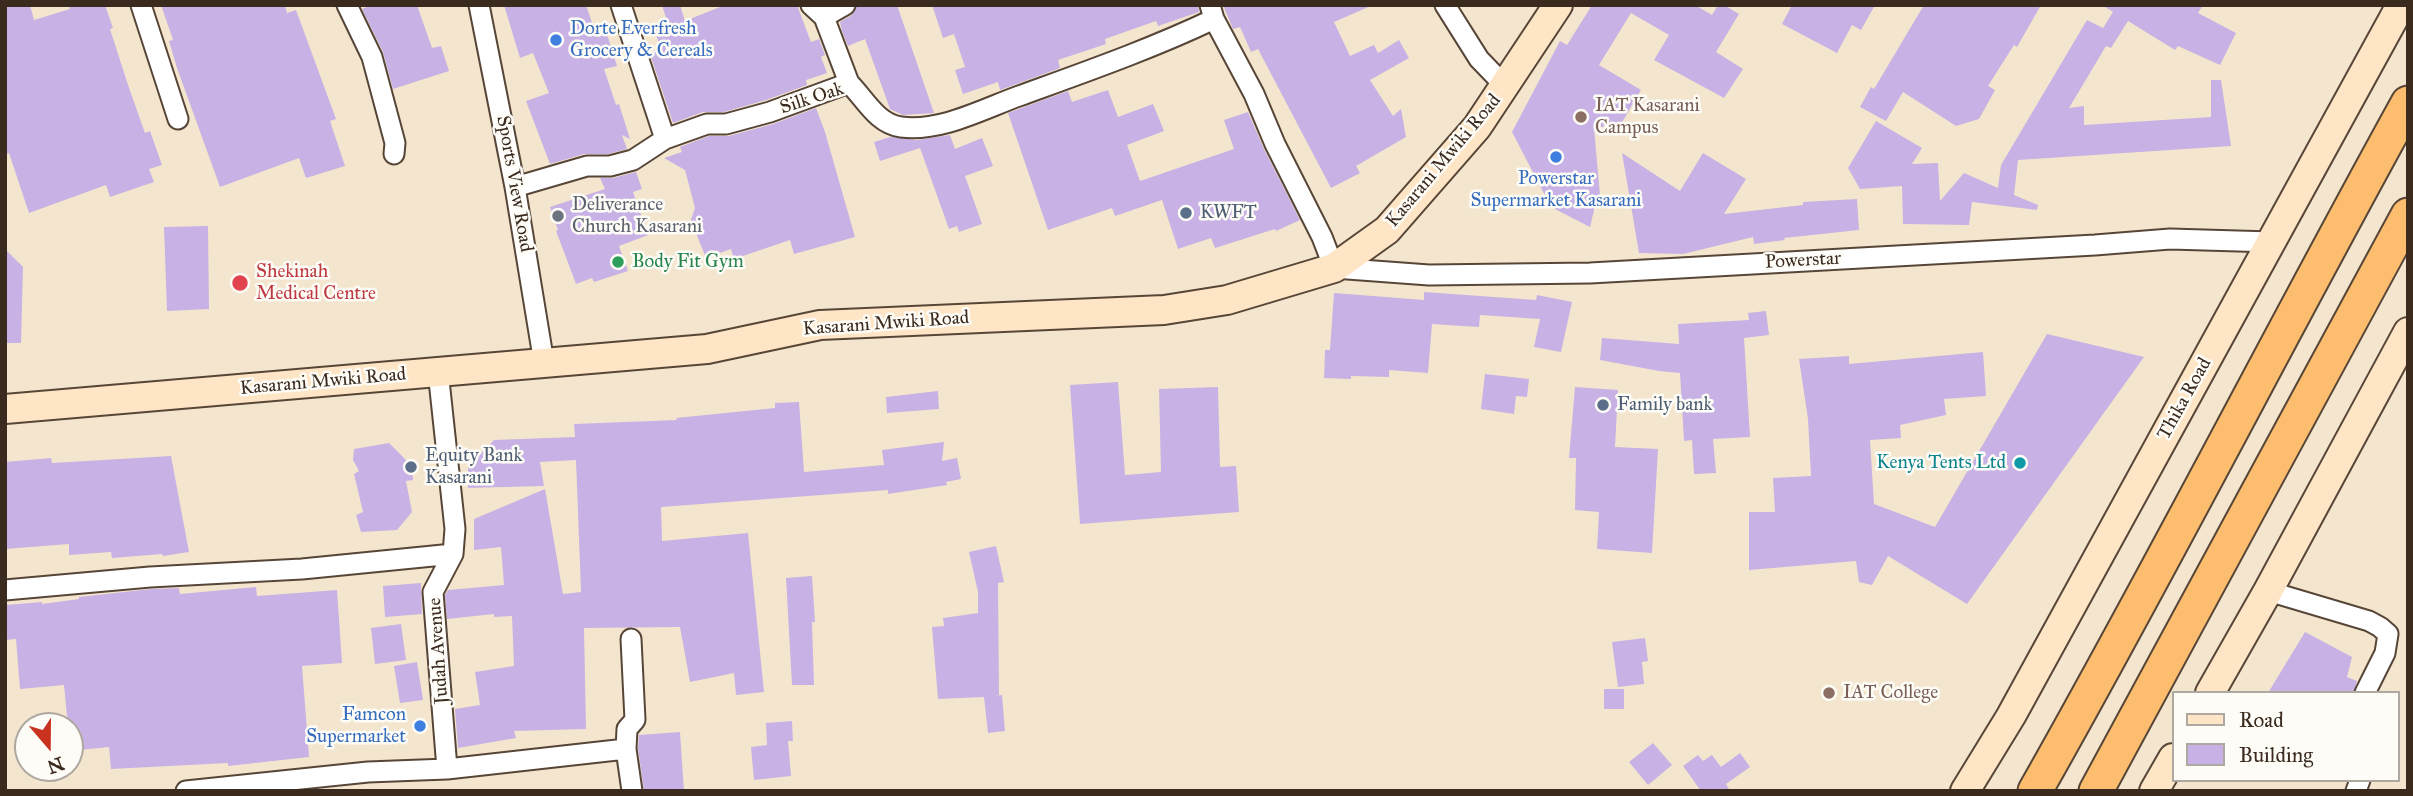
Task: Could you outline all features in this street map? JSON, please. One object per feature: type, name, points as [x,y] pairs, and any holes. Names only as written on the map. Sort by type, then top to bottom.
[{"type":"highway","points":[[2035,791],[2096,684],[2330,243],[2408,103]]},
{"type":"highway","points":[[2096,791],[2408,215]]},
{"type":"main road","name":"Kasarani Mwiki Road","points":[[5,409],[706,349],[820,324],[1164,310],[1227,300],[1334,268],[1387,230],[1477,127],[1558,5]]},
{"type":"main road","name":"Thika Road","points":[[1965,791],[2011,716],[2401,5]]},
{"type":"main road","points":[[2211,691],[2268,592],[2408,332]]},
{"type":"main road","points":[[2154,791],[2172,760]]},
{"type":"street","points":[[141,5],[178,119]]},
{"type":"street","points":[[347,5],[372,57],[395,143],[394,154]]},
{"type":"street","name":"Sports View Road","points":[[479,5],[515,187],[544,363]]},
{"type":"street","points":[[621,5],[665,139]]},
{"type":"street","points":[[845,5],[818,11],[849,83]]},
{"type":"street","points":[[1445,5],[1479,59],[1506,87]]},
{"type":"street","points":[[1212,12],[1254,94],[1334,268]]},
{"type":"street","name":"Silk Oak","points":[[515,187],[587,166],[610,166],[633,160],[665,139],[707,124],[726,124],[770,113],[849,83],[875,115],[899,127],[934,126],[1186,32],[1212,12]]},
{"type":"street","name":"Powerstar","points":[[1334,268],[1429,275],[1590,273],[2170,239],[2272,242]]},
{"type":"street","name":"Judah Avenue","points":[[438,371],[455,529],[453,554],[433,592],[447,769]]},
{"type":"street","points":[[5,590],[150,577],[302,569],[453,554]]},
{"type":"street","points":[[2268,592],[2369,621],[2388,634],[2385,653],[2366,691]]},
{"type":"street","points":[[631,639],[635,720],[627,729],[626,749],[632,791]]},
{"type":"street","points":[[186,791],[368,772],[447,769],[626,749]]},
{"type":"building","points":[[5,5],[30,5],[34,20],[70,9],[69,5],[105,5],[113,28],[110,29],[145,133],[150,131],[162,165],[149,169],[154,182],[110,197],[106,185],[29,213],[9,153],[5,154]]},
{"type":"building","points":[[161,5],[285,5],[287,13],[296,10],[336,119],[330,121],[345,166],[306,178],[299,158],[220,187],[177,68],[169,41],[173,40]]},
{"type":"building","points":[[372,5],[417,5],[432,48],[441,46],[449,71],[393,89],[383,52],[362,9]]},
{"type":"building","points":[[504,5],[586,5],[597,37],[607,34],[617,66],[604,69],[630,139],[622,135],[627,149],[608,154],[584,154],[550,164],[526,101],[549,93],[533,53],[520,58]]},
{"type":"building","points":[[662,5],[680,5],[685,21],[725,5],[797,5],[811,42],[819,39],[825,55],[821,57],[827,73],[806,80],[807,85],[766,100],[724,112],[703,112],[673,123],[650,54],[661,50],[653,25],[667,21]]},
{"type":"building","points":[[857,5],[897,5],[934,113],[903,115],[890,109],[865,39],[848,46],[842,31],[840,22],[852,15]]},
{"type":"building","points":[[932,5],[1198,5],[1199,12],[1158,26],[1156,21],[1105,39],[1106,44],[1058,60],[1060,68],[1000,90],[998,82],[963,94],[955,70],[965,67],[954,34],[943,38]]},
{"type":"building","points":[[1223,5],[1373,5],[1334,22],[1350,56],[1374,45],[1378,53],[1399,40],[1409,58],[1370,80],[1393,116],[1401,109],[1406,137],[1356,166],[1360,173],[1331,188],[1258,49],[1251,52],[1240,27],[1233,29]]},
{"type":"building","points":[[1592,5],[1695,5],[1712,15],[1718,5],[1724,5],[1739,14],[1716,52],[1743,69],[1724,98],[1654,60],[1669,35],[1631,13],[1599,65],[1641,90],[1621,124],[1594,128],[1601,207],[1595,206],[1590,227],[1551,207],[1512,132],[1560,41],[1567,45]]},
{"type":"building","points":[[1792,5],[1875,5],[1861,30],[1852,25],[1837,53],[1782,24]]},
{"type":"building","points":[[1924,5],[2041,5],[2017,47],[2014,45],[1988,86],[1995,90],[1979,119],[1956,126],[1903,92],[1886,121],[1860,107],[1871,87],[1874,89]]},
{"type":"building","points":[[2102,5],[2203,5],[2198,13],[2236,33],[2220,65],[2178,46],[2175,50],[2128,21],[2111,48],[2106,46],[2069,108],[2084,106],[2084,125],[2211,117],[2211,80],[2221,80],[2231,146],[2018,160],[2014,195],[2038,205],[2037,210],[1972,202],[1969,225],[1903,224],[1902,186],[1860,189],[1848,168],[1876,121],[1922,148],[1912,164],[1938,163],[1940,201],[1964,173],[1998,188],[2001,165],[2087,20],[2103,28],[2113,12]]},
{"type":"building","points":[[1108,90],[1118,117],[1153,104],[1164,131],[1127,145],[1140,181],[1234,149],[1224,120],[1248,112],[1300,220],[1276,231],[1275,229],[1215,248],[1211,238],[1178,249],[1162,200],[1115,216],[1112,208],[1048,230],[1008,113],[1068,91],[1072,102]]},
{"type":"building","points":[[816,108],[855,237],[794,254],[790,240],[734,259],[731,249],[706,258],[696,233],[688,228],[695,208],[685,170],[664,158],[682,152],[680,147],[709,136],[729,136]]},
{"type":"building","points":[[950,135],[955,149],[982,138],[993,166],[965,176],[982,224],[959,232],[957,226],[949,229],[920,148],[880,161],[874,142],[890,137],[917,140]]},
{"type":"building","points":[[1622,153],[1680,191],[1703,153],[1746,179],[1724,214],[1803,205],[1803,202],[1857,199],[1859,230],[1754,244],[1753,237],[1683,254],[1639,253]]},
{"type":"building","points":[[636,172],[642,189],[633,192],[648,235],[619,246],[628,271],[594,282],[592,278],[576,284],[550,207],[605,189],[600,178],[613,178]]},
{"type":"building","points":[[208,226],[209,309],[167,311],[164,227]]},
{"type":"building","points":[[5,249],[23,267],[21,343],[5,343]]},
{"type":"building","points":[[1424,292],[1536,300],[1537,295],[1572,302],[1561,352],[1534,347],[1540,319],[1480,315],[1479,327],[1432,324],[1428,373],[1389,370],[1389,377],[1324,378],[1325,350],[1330,350],[1334,293],[1424,300]]},
{"type":"building","points":[[1766,311],[1769,335],[1744,338],[1750,437],[1713,439],[1716,473],[1694,474],[1692,440],[1684,441],[1680,373],[1600,360],[1602,338],[1679,344],[1678,324],[1749,320],[1748,313]]},
{"type":"building","points":[[2047,334],[2144,357],[1967,604],[1888,556],[1872,585],[1859,582],[1856,561],[1749,570],[1749,512],[1775,512],[1773,478],[1811,476],[1808,419],[1799,359],[1849,356],[1849,364],[1983,352],[1986,396],[1944,399],[1946,415],[1900,425],[1901,438],[1870,440],[1874,504],[1935,527]]},
{"type":"building","points":[[1485,374],[1529,379],[1527,397],[1516,396],[1514,414],[1481,409]]},
{"type":"building","points":[[1118,382],[1125,475],[1161,472],[1159,389],[1218,387],[1220,467],[1236,466],[1239,512],[1080,524],[1070,385]]},
{"type":"building","points":[[1575,387],[1618,390],[1615,447],[1658,449],[1652,553],[1597,549],[1599,512],[1575,510],[1576,458],[1569,458]]},
{"type":"building","points":[[938,391],[939,409],[887,413],[886,397]]},
{"type":"building","points":[[799,402],[804,472],[884,465],[882,450],[944,442],[942,461],[957,458],[961,479],[946,482],[947,485],[888,494],[888,490],[661,507],[662,541],[748,533],[764,692],[736,695],[734,673],[690,682],[680,627],[584,628],[586,729],[514,731],[516,738],[458,748],[455,709],[480,705],[475,672],[514,666],[512,616],[494,617],[494,614],[447,619],[445,595],[448,590],[504,585],[501,547],[474,550],[474,519],[545,489],[563,594],[581,592],[576,460],[540,462],[544,486],[468,488],[468,466],[494,440],[575,437],[574,424],[677,420],[676,418],[775,408],[775,403]]},
{"type":"building","points":[[389,443],[412,466],[413,480],[406,481],[412,512],[397,530],[361,532],[356,515],[363,512],[354,474],[359,471],[353,460],[354,449]]},
{"type":"building","points":[[171,456],[189,552],[112,558],[111,552],[69,555],[69,544],[5,549],[5,462],[51,458],[52,463]]},
{"type":"building","points":[[996,546],[1004,582],[998,583],[999,695],[993,696],[1002,695],[1005,731],[988,733],[984,697],[938,699],[932,627],[944,626],[943,618],[978,613],[978,592],[969,552]]},
{"type":"building","points":[[812,576],[815,622],[812,622],[814,685],[792,685],[786,578]]},
{"type":"building","points":[[421,583],[422,614],[385,617],[383,586]]},
{"type":"building","points":[[256,587],[257,596],[337,590],[342,663],[302,666],[309,757],[228,766],[228,763],[111,769],[109,747],[84,750],[84,712],[67,712],[64,685],[20,689],[16,639],[5,640],[5,605],[42,604],[151,589],[179,588],[180,594]]},
{"type":"building","points":[[401,624],[406,660],[375,664],[371,628]]},
{"type":"building","points":[[2305,632],[2352,657],[2347,677],[2357,681],[2354,691],[2269,691]]},
{"type":"building","points":[[1645,638],[1648,661],[1642,662],[1644,684],[1618,687],[1612,642]]},
{"type":"building","points":[[417,662],[423,700],[400,703],[394,666]]},
{"type":"building","points":[[1604,689],[1624,689],[1624,709],[1604,709]]},
{"type":"building","points":[[792,721],[793,741],[788,741],[791,776],[754,780],[751,747],[767,745],[766,723]]},
{"type":"building","points":[[680,732],[684,791],[644,791],[638,748],[639,735]]},
{"type":"building","points":[[1653,743],[1672,765],[1648,785],[1629,762]]},
{"type":"building","points":[[1740,753],[1750,767],[1726,784],[1730,791],[1701,791],[1683,766],[1698,755],[1703,761],[1712,755],[1721,767]]},
{"type":"place","name":"Dorte Everfresh Grocery & Cereals","points":[[556,40]]},
{"type":"place","name":"IAT Kasarani Campus","points":[[1581,117]]},
{"type":"place","name":"Powerstar Supermarket Kasarani","points":[[1556,157]]},
{"type":"place","name":"KWFT","points":[[1186,213]]},
{"type":"place","name":"Deliverance Church Kasarani","points":[[558,216]]},
{"type":"place","name":"Body Fit Gym","points":[[618,262]]},
{"type":"place","name":"Shekinah Medical Centre","points":[[240,283]]},
{"type":"place","name":"Family bank","points":[[1603,405]]},
{"type":"place","name":"Kenya Tents Ltd","points":[[2020,463]]},
{"type":"place","name":"Equity Bank Kasarani","points":[[411,467]]},
{"type":"place","name":"IAT College","points":[[1829,693]]},
{"type":"place","name":"Famcon Supermarket","points":[[420,726]]}]
